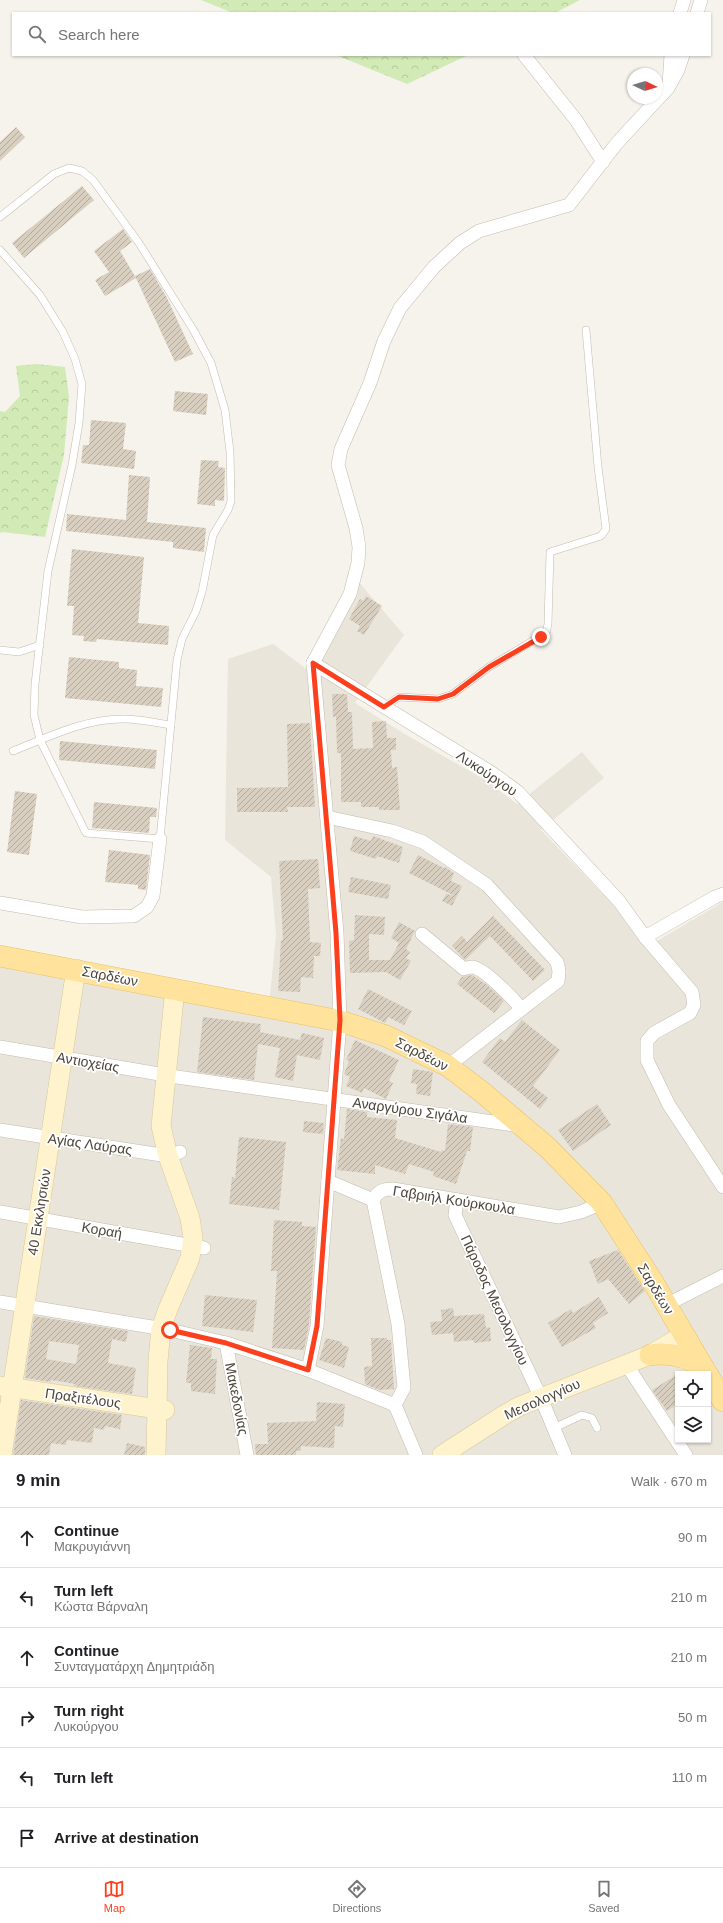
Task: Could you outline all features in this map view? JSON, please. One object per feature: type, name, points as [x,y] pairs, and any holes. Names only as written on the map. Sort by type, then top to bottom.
[{"type":"main road","name":"Σαρδέων","points":[[0,956],[76,969],[340,1020],[386,1036],[448,1066],[547,1146],[602,1203],[682,1330],[705,1371]]},
{"type":"main road","points":[[650,1355],[676,1355],[695,1361],[705,1371]]},
{"type":"main road","name":"Σαρδέων","points":[[711,1381],[723,1401]]},
{"type":"street","points":[[680,12],[684,0]]},
{"type":"street","points":[[697,12],[701,0]]},
{"type":"street","points":[[525,56],[576,120],[603,162]]},
{"type":"street","points":[[668,88],[670,56]]},
{"type":"street","points":[[308,1370],[317,1326],[340,1020],[336,933],[313,663],[350,594],[358,563],[359,547],[356,528],[338,465],[341,449],[370,383],[384,341],[400,308],[434,267],[460,243],[479,231],[569,204],[617,143],[668,88],[678,70],[683,56]]},
{"type":"street","name":"Λυκούργου","points":[[313,663],[492,773],[518,792],[619,901],[645,937],[692,992],[694,1005],[690,1013],[654,1033],[647,1041],[647,1060],[669,1105],[723,1187]]},
{"type":"street","points":[[327,817],[392,831],[423,842],[487,885],[557,962],[559,971],[558,981],[448,1066]]},
{"type":"street","points":[[0,903],[82,918],[134,916],[147,907],[152,896],[160,839]]},
{"type":"street","points":[[645,937],[719,896]]},
{"type":"street","points":[[422,934],[464,969],[473,967],[484,973],[508,994],[522,1009]]},
{"type":"street","name":"40 Εκκλησιών","points":[[2,1455],[6,1387],[25,1306],[76,969]]},
{"type":"street","points":[[163,1455],[158,1353],[165,1329],[168,1308],[190,1258],[198,1247],[174,1154],[161,1126],[171,1076],[181,990]]},
{"type":"street","name":"Αντιοχείας","points":[[0,1047],[171,1076]]},
{"type":"street","name":"Αναργύρου Σιγάλα","points":[[171,1076],[524,1126]]},
{"type":"street","name":"Αγίας Λαύρας","points":[[0,1130],[174,1154]]},
{"type":"street","points":[[328,1181],[373,1200]]},
{"type":"street","name":"Γαβριήλ Κούρκουλα","points":[[395,1405],[404,1388],[398,1324],[373,1200],[379,1191],[385,1189],[559,1216],[581,1212],[602,1203]]},
{"type":"street","name":"Πάροδος Μεσολογγίου","points":[[457,1200],[455,1215],[541,1398],[565,1455]]},
{"type":"street","name":"Κοραή","points":[[0,1212],[198,1247]]},
{"type":"street","points":[[666,1305],[723,1276]]},
{"type":"street","points":[[0,1302],[165,1329],[226,1343],[308,1370],[395,1405],[416,1455]]},
{"type":"street","name":"Μεσολογγίου","points":[[626,1364],[646,1346],[682,1330]]},
{"type":"street","name":"Μεσολογγίου","points":[[442,1455],[504,1415],[541,1398],[650,1355],[682,1330]]},
{"type":"street","name":"Μακεδονίας","points":[[226,1343],[247,1455]]},
{"type":"street","points":[[626,1364],[686,1455]]},
{"type":"street","name":"Πραξιτέλους","points":[[6,1387],[161,1410]]},
{"type":"street","points":[[156,1455],[161,1410]]},
{"type":"lane","points":[[0,217],[54,174],[69,168],[82,171],[93,180],[139,244],[194,331],[211,363],[225,410],[230,452],[231,501],[228,510],[213,535],[202,592],[182,639],[177,660],[160,839],[86,833],[40,740],[34,715],[35,684],[48,571],[73,458],[79,423],[82,384],[75,359],[56,319],[40,295],[0,250]]},
{"type":"lane","points":[[384,707],[399,697],[438,699],[453,694],[489,667],[546,633],[548,624],[550,552],[601,536],[606,529],[598,467],[586,330]]},
{"type":"lane","points":[[0,650],[19,652],[40,645]]},
{"type":"lane","points":[[13,751],[72,728],[102,721],[126,718],[171,725]]},
{"type":"lane","points":[[554,1428],[582,1415],[592,1418],[597,1428]]},
{"type":"shaded area","points":[[358,581],[404,635],[355,703],[403,733],[487,781],[517,804],[582,752],[604,778],[541,830],[613,905],[645,948],[723,902],[723,1455],[0,1455],[0,966],[268,1016],[276,935],[271,877],[225,840],[228,659],[273,644],[321,680],[320,661]]},
{"type":"green space","points":[[201,0],[580,0],[557,12],[231,12]]},
{"type":"green space","points":[[338,56],[466,56],[407,84]]},
{"type":"green space","points":[[37,364],[65,367],[69,397],[64,455],[45,537],[0,533],[0,411],[5,412],[20,396],[16,366]]},
{"type":"building","points":[[16,127],[25,137],[0,161],[0,142]]},
{"type":"building","points":[[82,186],[94,200],[24,258],[12,243]]},
{"type":"building","points":[[123,229],[132,242],[120,251],[136,278],[105,296],[95,280],[109,272],[94,251]]},
{"type":"building","points":[[150,269],[167,298],[193,354],[175,362],[135,276]]},
{"type":"building","points":[[175,391],[208,394],[206,415],[173,411]]},
{"type":"building","points":[[91,420],[126,423],[123,449],[136,451],[134,469],[81,463],[83,445],[89,445]]},
{"type":"building","points":[[201,460],[219,461],[218,467],[225,468],[224,501],[215,500],[215,506],[197,504]]},
{"type":"building","points":[[129,475],[150,477],[147,522],[206,528],[204,552],[173,548],[173,542],[66,531],[67,514],[126,520]]},
{"type":"building","points":[[72,549],[144,557],[138,623],[169,626],[168,645],[97,639],[96,642],[83,641],[84,636],[72,635],[74,606],[67,606]]},
{"type":"building","points":[[366,596],[382,606],[364,635],[357,631],[360,626],[349,619],[360,599],[363,601]]},
{"type":"building","points":[[69,657],[119,662],[119,668],[137,670],[136,686],[163,688],[161,707],[65,698]]},
{"type":"building","points":[[332,694],[347,694],[348,712],[352,712],[353,749],[373,748],[372,722],[386,721],[387,738],[396,738],[396,750],[391,750],[392,768],[397,767],[400,810],[379,810],[379,807],[361,807],[361,802],[341,802],[341,753],[337,753],[336,716],[333,717]]},
{"type":"building","points":[[310,723],[315,807],[287,807],[288,812],[237,812],[237,788],[288,787],[287,724]]},
{"type":"building","points":[[60,741],[157,750],[155,769],[59,760]]},
{"type":"building","points":[[15,791],[37,794],[29,855],[7,852]]},
{"type":"building","points":[[94,802],[157,808],[156,817],[150,817],[149,833],[92,828]]},
{"type":"building","points":[[354,836],[371,841],[373,836],[403,847],[399,863],[377,856],[376,859],[350,851]]},
{"type":"building","points":[[109,850],[150,855],[146,890],[138,889],[138,885],[105,882]]},
{"type":"building","points":[[418,855],[444,868],[445,867],[454,873],[451,881],[462,886],[452,906],[442,901],[446,894],[455,896],[409,873]]},
{"type":"building","points":[[318,859],[320,888],[308,889],[310,942],[321,943],[320,956],[314,956],[313,978],[301,977],[300,992],[278,991],[281,940],[283,940],[279,861]]},
{"type":"building","points":[[351,877],[391,885],[388,899],[348,892]]},
{"type":"building","points":[[355,915],[385,917],[384,935],[369,934],[369,960],[390,960],[399,943],[391,938],[399,922],[415,931],[406,949],[410,952],[406,958],[411,961],[400,980],[386,972],[350,973],[349,941],[354,940]]},
{"type":"building","points":[[493,916],[545,970],[533,981],[490,936],[465,960],[452,946],[462,936],[467,942]]},
{"type":"building","points":[[472,975],[487,985],[504,1001],[494,1013],[457,984],[462,977]]},
{"type":"building","points":[[368,989],[412,1011],[404,1025],[388,1017],[385,1023],[358,1009]]},
{"type":"building","points":[[203,1017],[261,1024],[260,1032],[300,1040],[302,1033],[324,1038],[320,1060],[297,1055],[293,1081],[275,1077],[280,1048],[258,1044],[254,1080],[197,1072]]},
{"type":"building","points":[[522,1020],[560,1050],[533,1086],[548,1098],[540,1109],[482,1062],[500,1038],[505,1042]]},
{"type":"building","points":[[355,1040],[399,1060],[389,1081],[393,1083],[386,1099],[364,1088],[362,1093],[346,1086],[350,1077],[344,1074],[349,1061],[346,1060]]},
{"type":"building","points":[[413,1069],[433,1072],[430,1096],[416,1094],[417,1084],[411,1083]]},
{"type":"building","points":[[597,1104],[611,1125],[573,1151],[558,1130]]},
{"type":"building","points":[[347,1109],[367,1112],[367,1117],[397,1120],[395,1138],[441,1152],[442,1150],[445,1151],[448,1124],[473,1127],[470,1151],[467,1151],[456,1184],[433,1176],[434,1172],[409,1164],[405,1174],[375,1165],[375,1174],[337,1170],[341,1138],[344,1139]]},
{"type":"building","points":[[304,1121],[324,1123],[323,1134],[303,1132]]},
{"type":"building","points":[[239,1137],[286,1142],[279,1210],[229,1204],[232,1177],[235,1178]]},
{"type":"building","points":[[274,1220],[302,1222],[302,1226],[316,1227],[309,1325],[304,1350],[272,1348],[277,1271],[271,1271]]},
{"type":"building","points":[[618,1250],[645,1291],[629,1304],[608,1279],[598,1284],[589,1261]]},
{"type":"building","points":[[205,1295],[257,1300],[253,1332],[202,1326]]},
{"type":"building","points":[[599,1297],[608,1313],[593,1323],[596,1328],[562,1347],[548,1323],[571,1309],[573,1313]]},
{"type":"building","points":[[453,1308],[454,1316],[484,1314],[486,1328],[490,1327],[491,1341],[474,1343],[473,1340],[454,1342],[453,1333],[432,1335],[430,1322],[442,1321],[441,1310]]},
{"type":"building","points":[[34,1316],[128,1331],[126,1342],[112,1339],[108,1363],[136,1368],[132,1394],[74,1386],[75,1384],[51,1380],[51,1382],[25,1378]],"holes":[[[49,1341],[79,1345],[76,1364],[46,1359]]]},
{"type":"building","points":[[326,1338],[342,1342],[342,1345],[349,1347],[344,1368],[319,1360]]},
{"type":"building","points":[[371,1338],[387,1338],[387,1340],[391,1340],[394,1389],[379,1390],[365,1384],[364,1367],[372,1366]]},
{"type":"building","points":[[190,1345],[212,1348],[211,1359],[217,1359],[215,1394],[191,1391],[191,1383],[186,1383]]},
{"type":"building","points":[[675,1376],[675,1406],[667,1411],[652,1390]]},
{"type":"building","points":[[21,1400],[122,1415],[120,1429],[105,1426],[104,1430],[94,1428],[92,1443],[67,1440],[66,1445],[51,1443],[49,1455],[13,1455]]},
{"type":"building","points":[[317,1402],[345,1404],[343,1427],[335,1426],[334,1448],[301,1446],[301,1451],[296,1451],[296,1455],[256,1455],[255,1444],[268,1444],[267,1423],[316,1421]]},
{"type":"building","points":[[127,1443],[145,1447],[145,1455],[124,1455]]},
{"type":"route","points":[[170,1330],[226,1343],[308,1370],[317,1326],[340,1020],[336,933],[313,663],[384,707],[399,697],[438,699],[453,694],[489,667],[541,637]]}]
